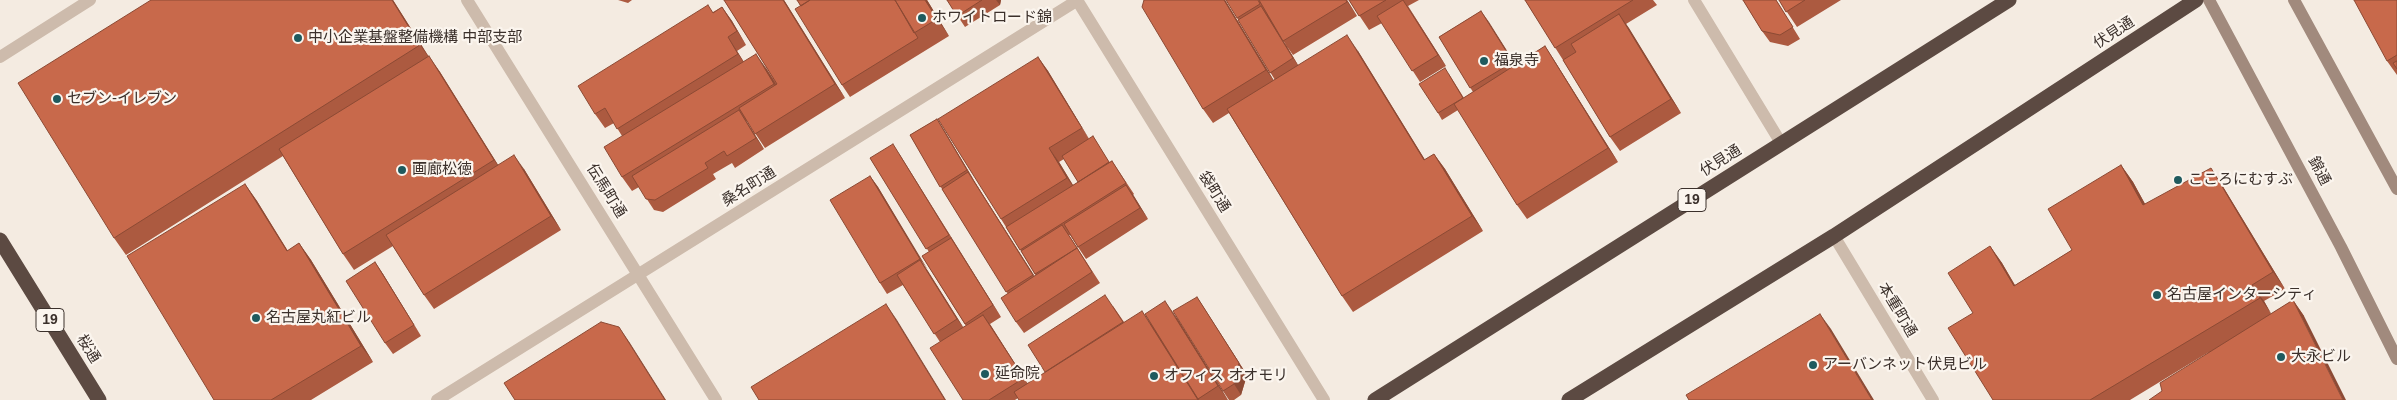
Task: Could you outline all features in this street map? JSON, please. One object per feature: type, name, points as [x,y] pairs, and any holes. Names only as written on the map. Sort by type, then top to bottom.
[{"type":"highway","name":"伏見通","points":[[1375,400],[2008,0]]},
{"type":"highway","name":"伏見通","points":[[1569,400],[1834,236],[2196,0]]},
{"type":"highway","name":"桜通","points":[[0,240],[99,400]]},
{"type":"street","points":[[0,57],[90,0]]},
{"type":"street","name":"伝馬町通","points":[[467,0],[716,400]]},
{"type":"street","name":"桑名町通","points":[[437,400],[1077,0]]},
{"type":"street","name":"袋町通","points":[[1077,0],[1324,400]]},
{"type":"street","points":[[1694,0],[1782,144]]},
{"type":"street","name":"錦通","points":[[2209,0],[2341,247],[2397,359]]},
{"type":"street","points":[[2294,0],[2397,189]]},
{"type":"street","name":"本重町通","points":[[1834,236],[1934,400]]},
{"type":"building","points":[[151,0],[392,0],[420,45],[114,238],[18,83]]},
{"type":"building","points":[[724,0],[783,0],[835,84],[755,134],[739,108],[777,84]]},
{"type":"building","points":[[797,0],[810,0],[801,6]]},
{"type":"building","points":[[810,0],[895,0],[918,38],[842,85],[795,9]]},
{"type":"building","points":[[895,0],[925,0],[937,19],[914,33]]},
{"type":"building","points":[[947,0],[982,0],[957,16]]},
{"type":"building","points":[[1144,0],[1224,0],[1266,70],[1203,109],[1142,7]]},
{"type":"building","points":[[1226,0],[1258,0],[1260,4],[1237,18]]},
{"type":"building","points":[[1259,0],[1346,0],[1347,2],[1283,41]]},
{"type":"building","points":[[1349,0],[1386,0],[1359,16]]},
{"type":"building","points":[[1403,0],[1438,55],[1412,71],[1377,16]]},
{"type":"building","points":[[1525,0],[1633,0],[1555,48]]},
{"type":"building","points":[[1743,0],[1776,0],[1793,27],[1780,35],[1762,31]]},
{"type":"building","points":[[1779,0],[1805,0],[1786,12]]},
{"type":"building","points":[[2354,0],[2397,0],[2397,55],[2387,61]]},
{"type":"building","points":[[708,5],[713,13],[722,7],[737,31],[728,37],[738,54],[617,129],[605,108],[595,114],[578,86]]},
{"type":"building","points":[[1261,6],[1293,58],[1270,73],[1238,20]]},
{"type":"building","name":"福泉寺","points":[[1481,11],[1513,62],[1470,88],[1439,37]]},
{"type":"building","points":[[1619,14],[1671,99],[1610,137],[1563,60],[1576,52],[1571,44]]},
{"type":"building","points":[[1347,35],[1424,160],[1434,154],[1472,216],[1342,296],[1227,109]]},
{"type":"building","points":[[1545,46],[1608,148],[1517,205],[1454,104]]},
{"type":"building","points":[[756,54],[774,84],[622,177],[604,147]]},
{"type":"building","points":[[429,56],[494,160],[343,254],[279,149]]},
{"type":"building","points":[[1038,57],[1082,128],[1049,148],[1067,178],[1001,219],[938,119]]},
{"type":"building","points":[[2397,61],[2397,69],[2393,63]]},
{"type":"building","points":[[1445,68],[1463,98],[1438,113],[1419,84]]},
{"type":"building","points":[[739,110],[756,138],[727,156],[724,151],[705,163],[708,168],[655,200],[646,199],[632,176]]},
{"type":"building","points":[[937,119],[967,170],[940,187],[910,135]]},
{"type":"building","points":[[1093,136],[1109,162],[1078,182],[1062,156]]},
{"type":"building","points":[[893,144],[949,235],[926,249],[870,158]]},
{"type":"building","points":[[514,155],[551,216],[424,295],[386,235]]},
{"type":"building","points":[[1112,161],[1126,183],[1020,250],[1006,227]]},
{"type":"building","name":"名古屋インターシティ","points":[[2121,165],[2143,205],[2211,168],[2273,272],[2252,285],[2260,298],[2090,400],[1993,400],[1948,328],[1973,313],[1948,273],[1990,246],[2014,286],[2072,250],[2048,209]]},
{"type":"building","points":[[968,172],[1033,275],[1006,292],[942,189]]},
{"type":"building","points":[[870,176],[920,259],[880,283],[830,200]]},
{"type":"building","name":"名古屋丸紅ビル","points":[[245,184],[287,251],[299,243],[361,346],[271,400],[214,400],[127,256]]},
{"type":"building","points":[[1126,185],[1140,208],[1078,247],[1064,224]]},
{"type":"building","points":[[1062,225],[1077,248],[1035,274],[1021,251]]},
{"type":"building","points":[[951,238],[993,305],[965,324],[922,256]]},
{"type":"building","points":[[1077,248],[1092,272],[1016,322],[1001,298]]},
{"type":"building","points":[[920,260],[957,319],[934,334],[897,275]]},
{"type":"building","points":[[375,262],[414,325],[385,343],[346,281]]},
{"type":"building","points":[[1105,295],[1123,322],[1045,372],[1028,345]]},
{"type":"building","points":[[1197,297],[1239,363],[1234,384],[1223,391],[1173,311]]},
{"type":"building","name":"大永ビル","points":[[2293,300],[2343,400],[2149,400],[2162,391],[2160,383]]},
{"type":"building","points":[[1165,301],[1218,386],[1198,399],[1145,314]]},
{"type":"building","points":[[886,304],[945,400],[759,400],[751,387]]},
{"type":"building","points":[[1142,311],[1198,400],[1019,400],[1014,392]]},
{"type":"building","name":"アーバンネット伏見ビル","points":[[1820,314],[1872,400],[1689,400],[1686,395]]},
{"type":"building","name":"延命院","points":[[983,315],[1024,378],[989,400],[963,400],[930,348]]},
{"type":"building","points":[[601,322],[619,327],[665,400],[515,400],[504,383]]},
{"type":"place","name":"ホワイトロード錦","points":[[922,18]]},
{"type":"place","name":"中小企業基盤整備機構 中部支部","points":[[298,38]]},
{"type":"place","name":"福泉寺","points":[[1484,61]]},
{"type":"place","name":"セブン-イレブン","points":[[57,99]]},
{"type":"place","name":"画廊松徳","points":[[402,170]]},
{"type":"place","name":"こころにむすぶ","points":[[2178,180]]},
{"type":"place","name":"名古屋インターシティ","points":[[2157,295]]},
{"type":"place","name":"名古屋丸紅ビル","points":[[256,318]]},
{"type":"place","name":"大永ビル","points":[[2281,357]]},
{"type":"place","name":"アーバンネット伏見ビル","points":[[1813,365]]},
{"type":"place","name":"延命院","points":[[985,374]]},
{"type":"place","name":"オフィス オオモリ","points":[[1154,376]]}]
